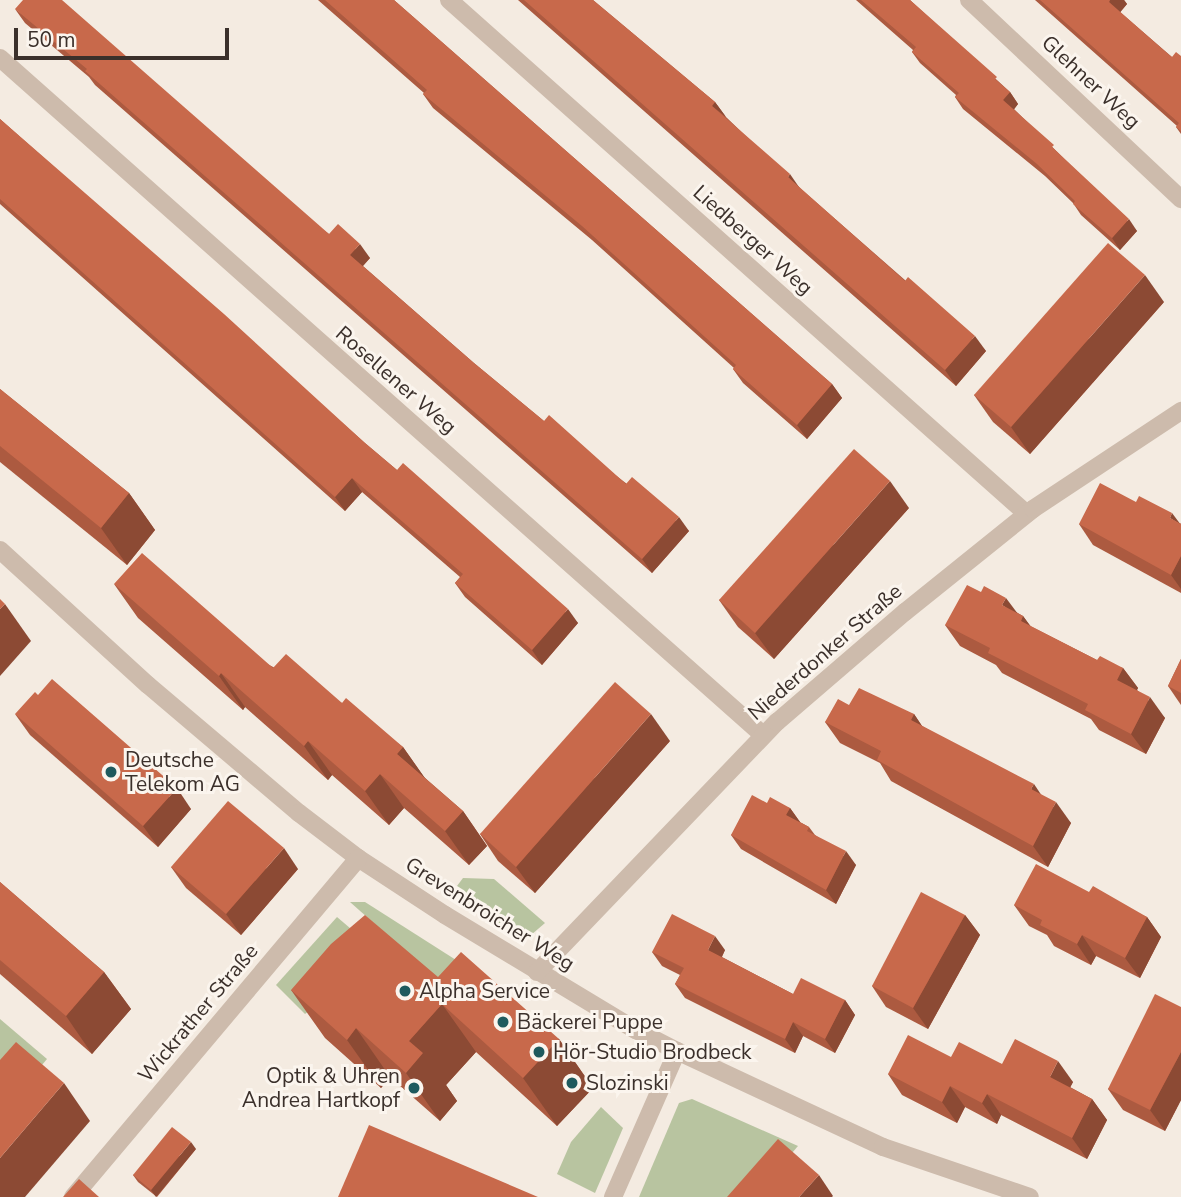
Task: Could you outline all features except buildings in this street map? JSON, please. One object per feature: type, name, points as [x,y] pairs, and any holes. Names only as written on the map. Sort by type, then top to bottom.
[{"type":"street","name":"Liedberger Weg","points":[[449,0],[1027,514]]},
{"type":"street","name":"Glehner Weg","points":[[969,0],[1181,199]]},
{"type":"street","name":"Rosellener Weg","points":[[0,58],[763,735]]},
{"type":"street","name":"Niederdonker Straße","points":[[537,972],[763,735],[905,612],[1027,514],[1181,411]]},
{"type":"street","name":"Grevenbroicher Weg","points":[[0,550],[148,685],[299,813],[358,858],[537,972],[677,1051],[883,1147],[1030,1197]]},
{"type":"street","name":"Wickrather Straße","points":[[73,1197],[358,858]]},
{"type":"street","points":[[613,1197],[677,1051]]},
{"type":"green space","points":[[463,878],[494,879],[545,923],[531,935],[514,934],[451,894]]},
{"type":"green space","points":[[350,902],[365,902],[467,967],[447,988]]},
{"type":"green space","points":[[337,917],[384,957],[305,1014],[276,985]]},
{"type":"green space","points":[[0,1019],[47,1059],[0,1115]]},
{"type":"green space","points":[[692,1099],[798,1146],[754,1197],[639,1197],[679,1103]]},
{"type":"green space","points":[[601,1107],[623,1128],[595,1193],[557,1174],[571,1142]]},
{"type":"place","name":"Deutsche Telekom AG","points":[[111,772]]},
{"type":"place","name":"Alpha Service","points":[[405,991]]},
{"type":"place","name":"Bäckerei Puppe","points":[[503,1022]]},
{"type":"place","name":"Hör-Studio Brodbeck","points":[[539,1052]]},
{"type":"place","name":"Slozinski","points":[[572,1083]]},
{"type":"place","name":"Optik & Uhren Andrea Hartkopf","points":[[414,1088]]}]
